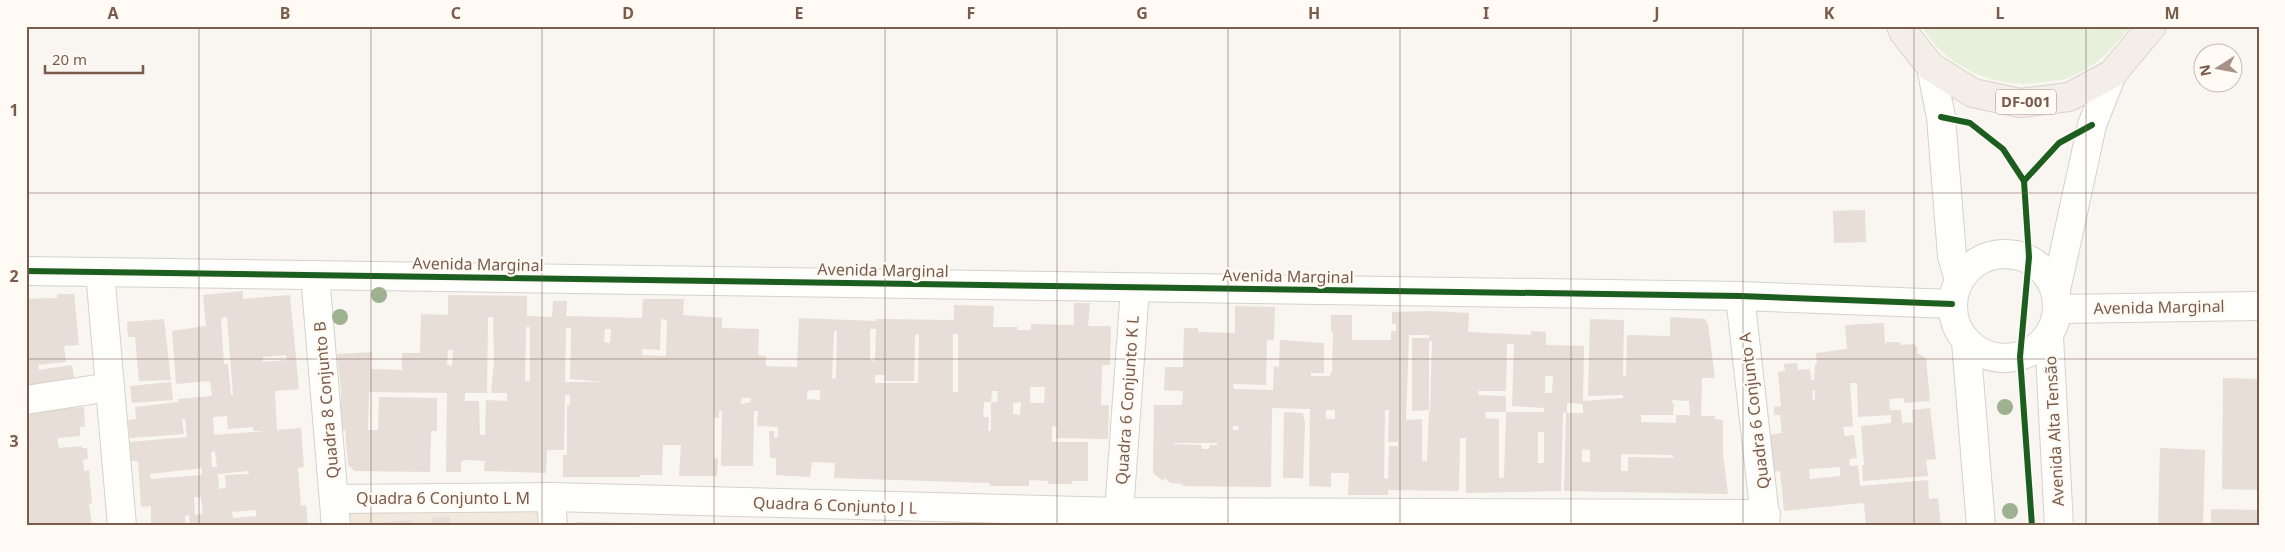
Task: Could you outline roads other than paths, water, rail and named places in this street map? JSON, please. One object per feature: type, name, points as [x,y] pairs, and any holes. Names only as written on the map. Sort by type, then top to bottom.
[{"type":"main road","name":"DF-001","points":[[1899,29],[1931,67],[1973,93],[2020,103],[2068,97],[2112,74],[2152,26]]},
{"type":"street","points":[[1931,67],[1941,117],[1956,292],[1956,324],[1966,341],[1981,526]]},
{"type":"street","points":[[1966,341],[1990,357],[2020,357],[2049,336],[2058,300],[2092,125],[2112,74]]},
{"type":"street","points":[[1956,292],[1977,260],[2002,252],[2029,257],[2058,300]]},
{"type":"street","name":"Avenida Marginal","points":[[26,271],[1740,296],[1956,292]]},
{"type":"street","points":[[100,272],[122,526]]},
{"type":"street","name":"Quadra 8 Conjunto B","points":[[316,275],[336,526]]},
{"type":"street","name":"Quadra 6 Conjunto K L","points":[[1119,512],[1135,288]]},
{"type":"street","name":"Quadra 6 Conjunto A","points":[[1740,296],[1766,520]]},
{"type":"street","name":"Avenida Marginal","points":[[2058,300],[2259,306]]},
{"type":"street","name":"Avenida Alta Tensão","points":[[2049,336],[2059,526]]},
{"type":"street","points":[[26,400],[110,387]]},
{"type":"street","points":[[551,497],[553,526]]},
{"type":"street","name":"Quadra 6 Conjunto L M","points":[[334,499],[551,497]]},
{"type":"street","name":"Quadra 6 Conjunto J L","points":[[551,497],[1043,518],[1119,512],[1237,519],[1766,520]]}]
